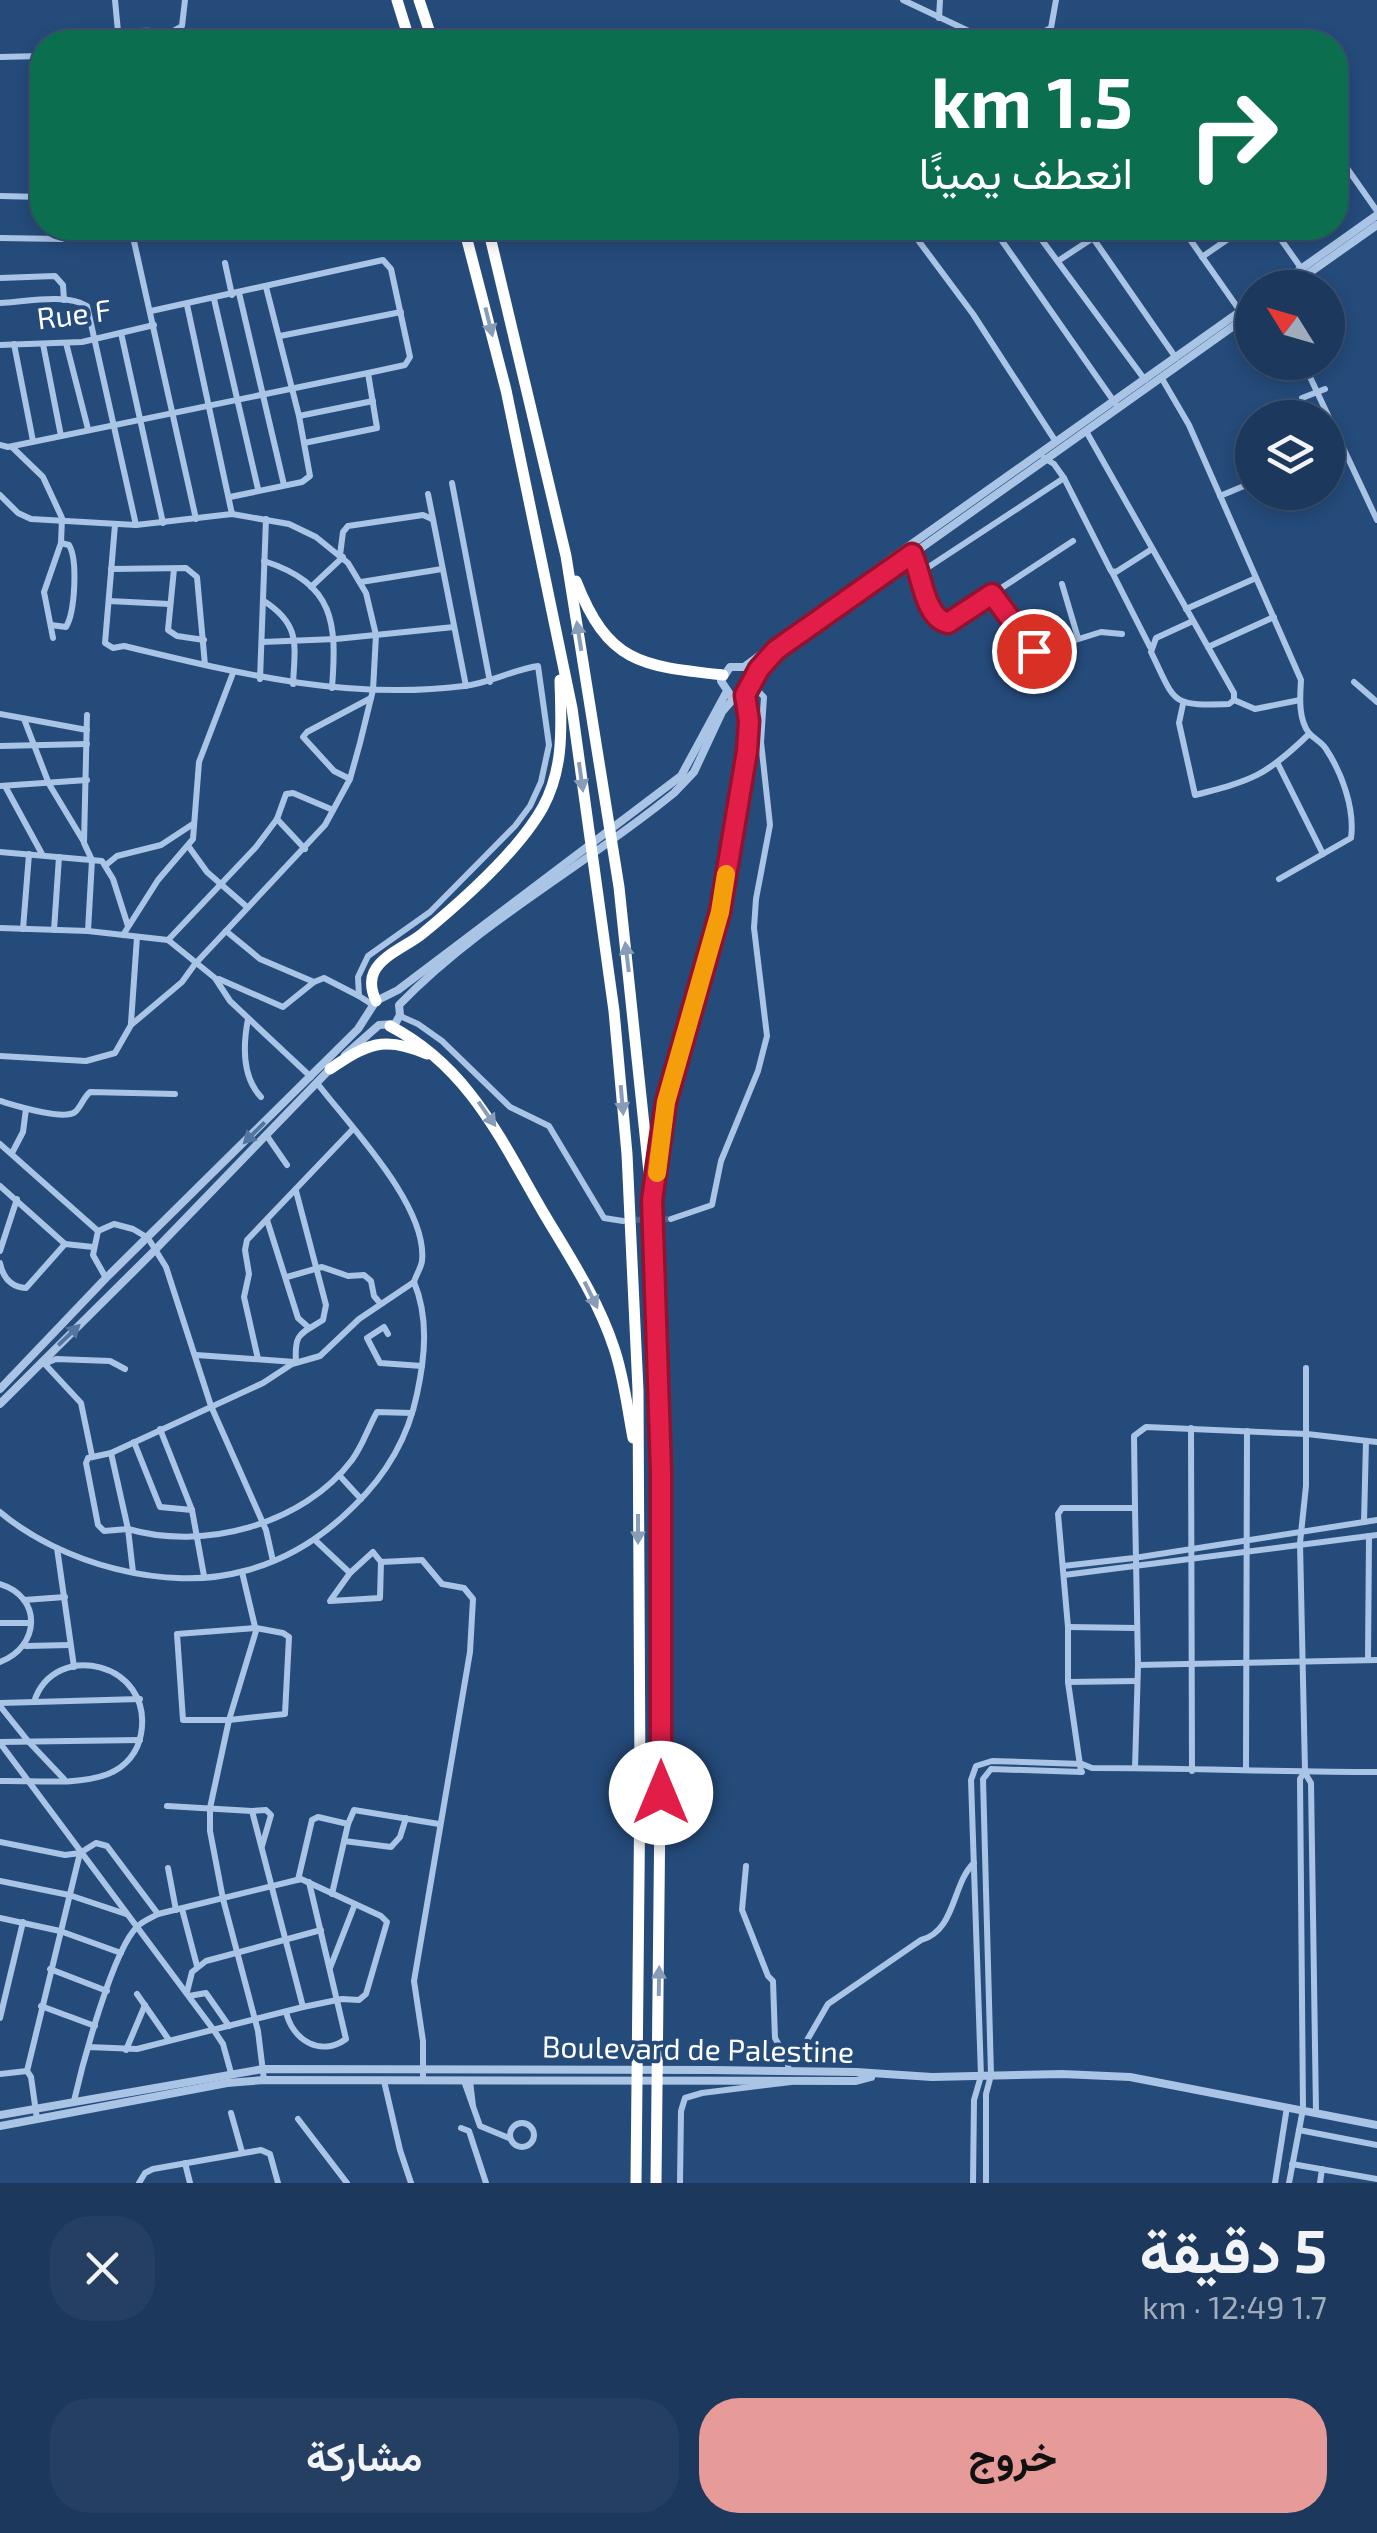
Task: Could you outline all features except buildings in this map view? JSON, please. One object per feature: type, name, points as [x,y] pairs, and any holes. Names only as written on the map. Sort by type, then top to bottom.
[{"type":"highway","points":[[397,0],[406,30]]},
{"type":"highway","points":[[419,0],[429,30]]},
{"type":"highway","points":[[467,240],[506,390],[572,708],[614,1011],[638,1390],[636,2183]]},
{"type":"highway","points":[[491,240],[566,556],[619,886],[652,1200],[662,1596],[656,2183]]},
{"type":"highway","points":[[566,556],[592,619],[616,647],[649,664],[723,675]]},
{"type":"highway","points":[[377,1004],[371,984],[380,964],[458,901],[507,853],[545,804],[559,766],[562,660]]},
{"type":"highway","points":[[652,1200],[666,1102],[720,912],[747,751],[749,721],[742,690]]},
{"type":"highway","points":[[390,1023],[450,1069],[504,1138],[593,1298],[621,1370],[638,1467]]},
{"type":"highway","points":[[330,1069],[366,1045],[390,1043],[425,1053],[450,1069]]},
{"type":"street","points":[[115,0],[119,30]]},
{"type":"street","points":[[175,30],[182,26],[185,0]]},
{"type":"street","points":[[903,0],[966,30]]},
{"type":"street","points":[[940,0],[940,18]]},
{"type":"street","points":[[1049,30],[1056,0]]},
{"type":"street","points":[[0,56],[30,56]]},
{"type":"street","points":[[1348,170],[1377,213],[1348,234]]},
{"type":"street","points":[[0,196],[30,196]]},
{"type":"street","points":[[1313,270],[1377,225]]},
{"type":"street","points":[[0,238],[30,240]]},
{"type":"street","points":[[134,240],[196,519]]},
{"type":"street","points":[[918,240],[973,314],[1056,442]]},
{"type":"street","points":[[1000,240],[1116,404]]},
{"type":"street","points":[[1043,240],[1147,382]]},
{"type":"street","points":[[1058,260],[1090,240]]},
{"type":"street","points":[[1094,240],[1178,360]]},
{"type":"street","points":[[1190,240],[1235,305]]},
{"type":"street","points":[[1202,257],[1227,240]]},
{"type":"street","points":[[1282,240],[1302,268]]},
{"type":"street","points":[[1299,270],[1340,240]]},
{"type":"street","points":[[0,445],[33,442],[368,373],[405,365],[409,360],[391,269],[383,260],[150,311]]},
{"type":"street","points":[[225,262],[284,485]]},
{"type":"street","points":[[0,278],[55,276],[63,285],[64,300]]},
{"type":"street","points":[[230,497],[302,482],[310,476],[266,286]]},
{"type":"street","points":[[214,299],[258,489]]},
{"type":"street","points":[[0,304],[64,300],[86,304],[136,524]]},
{"type":"street","points":[[187,305],[232,514]]},
{"type":"street","points":[[280,336],[401,312]]},
{"type":"street","points":[[1043,456],[1056,442],[1116,404],[1235,316]]},
{"type":"street","points":[[1147,382],[1161,377],[1178,360],[1235,324]]},
{"type":"street","name":"Rue F","points":[[0,345],[97,339],[154,325]]},
{"type":"street","points":[[121,333],[164,523]]},
{"type":"street","points":[[66,343],[88,430]]},
{"type":"street","points":[[14,344],[33,442]]},
{"type":"street","points":[[43,344],[61,436]]},
{"type":"street","points":[[304,442],[374,430],[378,425],[368,373]]},
{"type":"street","points":[[1161,377],[1188,425],[1301,680],[1300,700],[1309,734],[1325,746],[1348,796],[1353,823],[1351,838],[1279,880]]},
{"type":"street","points":[[1311,380],[1377,520]]},
{"type":"street","points":[[1302,398],[1325,389]]},
{"type":"street","points":[[298,416],[373,401]]},
{"type":"street","points":[[671,1219],[712,1204],[721,1161],[758,1071],[767,1036],[754,913],[770,825],[761,742],[764,696],[721,682],[723,675],[730,668],[744,667],[1043,456],[1086,431],[1116,404]]},
{"type":"street","points":[[1086,431],[1234,700]]},
{"type":"street","points":[[11,446],[43,477],[62,518],[61,543],[44,592],[53,638]]},
{"type":"street","points":[[1043,456],[1064,478],[1173,696],[1182,704],[1229,704],[1234,700]]},
{"type":"street","points":[[921,572],[1064,478]]},
{"type":"street","points":[[452,483],[490,682]]},
{"type":"street","points":[[1220,496],[1235,490]]},
{"type":"street","points":[[428,494],[466,686]]},
{"type":"street","points":[[0,495],[24,516],[115,525],[232,514],[303,530],[342,556],[361,582],[376,635],[372,694],[350,779],[333,810],[305,848],[182,982],[131,1024]]},
{"type":"street","points":[[311,587],[342,556],[343,532],[348,526],[423,515],[432,520]]},
{"type":"street","points":[[260,678],[266,519]]},
{"type":"street","points":[[115,525],[105,643],[108,646],[124,646],[260,678],[372,694],[490,682],[538,666],[549,745],[536,796],[515,826],[430,912],[368,956],[358,977],[359,996]]},
{"type":"street","points":[[911,550],[931,612],[948,623],[1073,541]]},
{"type":"street","points":[[50,625],[66,627],[72,612],[74,555],[69,546],[61,543]]},
{"type":"street","points":[[1112,572],[1152,549]]},
{"type":"street","points":[[0,1404],[268,1136],[377,1004],[694,772],[719,717],[776,650],[911,550]]},
{"type":"street","points":[[264,561],[296,574],[324,602],[336,640],[332,688]]},
{"type":"street","points":[[111,569],[190,569],[196,574],[205,666]]},
{"type":"street","points":[[174,569],[170,634],[204,640]]},
{"type":"street","points":[[361,582],[442,569]]},
{"type":"street","points":[[1186,609],[1256,578]]},
{"type":"street","points":[[1062,584],[1078,638]]},
{"type":"street","points":[[992,594],[1031,650],[1042,653],[1101,632],[1122,634]]},
{"type":"street","points":[[108,601],[169,604]]},
{"type":"street","points":[[264,601],[286,618],[296,640],[293,684]]},
{"type":"street","points":[[1208,647],[1274,617]]},
{"type":"street","points":[[1151,648],[1156,638],[1194,622]]},
{"type":"street","points":[[262,642],[336,640],[454,627]]},
{"type":"street","points":[[742,690],[744,667]]},
{"type":"street","points":[[123,935],[158,880],[193,839],[200,762],[233,673]]},
{"type":"street","points":[[1354,682],[1377,702]]},
{"type":"street","points":[[350,779],[334,771],[310,747],[316,727],[372,694]]},
{"type":"street","points":[[1234,700],[1256,709],[1300,700]]},
{"type":"street","points":[[1182,704],[1179,723],[1195,795],[1250,780],[1278,764],[1309,734]]},
{"type":"street","points":[[0,714],[86,730]]},
{"type":"street","points":[[84,843],[86,715]]},
{"type":"street","points":[[24,719],[49,784],[92,860],[88,932]]},
{"type":"street","points":[[0,746],[88,744]]},
{"type":"street","points":[[1278,764],[1323,854]]},
{"type":"street","points":[[42,855],[2,786],[87,780]]},
{"type":"street","points":[[168,940],[256,847],[276,819],[287,793],[333,810]]},
{"type":"street","points":[[276,819],[305,848]]},
{"type":"street","points":[[0,852],[106,864],[122,854],[161,845],[194,823]]},
{"type":"street","points":[[188,847],[220,884],[247,907]]},
{"type":"street","points":[[23,929],[29,854]]},
{"type":"street","points":[[54,930],[59,856]]},
{"type":"street","points":[[0,1389],[106,1278],[314,1080],[390,1023],[399,1005],[577,859]]},
{"type":"street","points":[[106,864],[128,927]]},
{"type":"street","points":[[0,928],[168,940],[215,978],[283,1007],[324,978],[377,1004],[399,1005]]},
{"type":"street","points":[[226,931],[260,958],[314,982]]},
{"type":"street","points":[[0,1056],[97,1060],[122,1046],[131,1024],[137,937]]},
{"type":"street","points":[[196,1355],[296,1362],[320,1356],[358,1319],[414,1282],[422,1262],[418,1225],[401,1195],[314,1080],[230,1001],[215,978]]},
{"type":"street","points":[[377,1004],[390,1023]]},
{"type":"street","points":[[248,1019],[247,1072],[261,1096]]},
{"type":"street","points":[[390,1023],[418,1024],[442,1041],[510,1107],[549,1126],[604,1218],[623,1221]]},
{"type":"street","points":[[0,1101],[26,1110],[68,1115],[77,1110],[90,1092],[175,1094]]},
{"type":"street","points":[[12,1153],[24,1132],[26,1110]]},
{"type":"street","points":[[258,1360],[244,1297],[249,1266],[245,1244],[352,1130]]},
{"type":"street","points":[[268,1136],[288,1166]]},
{"type":"street","points":[[0,1144],[98,1231]]},
{"type":"street","points":[[0,1186],[65,1244],[93,1247]]},
{"type":"street","points":[[296,1191],[326,1305],[321,1322],[308,1326],[296,1341],[296,1362]]},
{"type":"street","points":[[0,1251],[17,1199]]},
{"type":"street","points":[[0,1208],[12,1214]]},
{"type":"street","points":[[266,1220],[298,1318],[308,1326]]},
{"type":"street","points":[[106,1278],[93,1255],[98,1231],[108,1224],[120,1224],[148,1238],[166,1267],[211,1406],[262,1522],[273,1561]]},
{"type":"street","points":[[0,1263],[4,1276],[14,1286],[26,1288],[65,1244]]},
{"type":"street","points":[[287,1277],[316,1268],[368,1278],[380,1303]]},
{"type":"street","points":[[2,1516],[57,1547],[98,1564],[164,1576],[242,1572],[315,1540],[361,1499],[397,1451],[412,1413],[422,1366],[424,1321],[422,1299],[414,1282]]},
{"type":"street","points":[[388,1334],[384,1327],[367,1338],[380,1363],[422,1366]]},
{"type":"street","points":[[43,1362],[110,1361],[124,1369]]},
{"type":"street","points":[[43,1362],[81,1403],[92,1456]]},
{"type":"street","points":[[296,1362],[268,1380],[111,1453],[92,1456],[86,1462],[98,1525],[104,1531],[128,1529],[164,1537],[198,1537],[262,1522],[312,1497],[338,1475],[354,1458],[377,1412],[412,1413]]},
{"type":"street","points":[[1306,1368],[1300,1662],[1304,1772],[1311,1783],[1316,2112]]},
{"type":"street","points":[[1135,1768],[1136,1432],[1146,1427],[1191,1428],[1377,1442]]},
{"type":"street","points":[[1191,1428],[1192,1771]]},
{"type":"street","points":[[160,1429],[192,1510],[204,1576]]},
{"type":"street","points":[[1246,1768],[1247,1431]]},
{"type":"street","points":[[1364,1522],[1366,1441]]},
{"type":"street","points":[[134,1442],[160,1507],[192,1510]]},
{"type":"street","points":[[111,1453],[133,1572]]},
{"type":"street","points":[[338,1475],[361,1499]]},
{"type":"street","points":[[1081,1768],[1068,1682],[1068,1627],[1058,1514],[1062,1508],[1134,1508]]},
{"type":"street","points":[[1063,1566],[1192,1558],[1377,1520]]},
{"type":"street","points":[[1064,1575],[1192,1549],[1373,1535],[1373,1660],[1138,1665]]},
{"type":"street","points":[[315,1540],[350,1574]]},
{"type":"street","points":[[57,1547],[74,1666]]},
{"type":"street","points":[[382,1562],[380,1598],[330,1601],[372,1552],[382,1562],[422,1560],[442,1584],[464,1588],[473,1599],[470,1652],[414,1981],[424,2076]]},
{"type":"street","points":[[242,1572],[256,1628],[229,1720],[210,1808],[210,1831],[223,1900],[255,2019],[264,2080]]},
{"type":"street","points":[[0,1584],[15,1590],[24,1600],[30,1623],[26,1646],[0,1662]]},
{"type":"street","points":[[24,1600],[65,1597]]},
{"type":"street","points":[[0,1623],[30,1623]]},
{"type":"street","points":[[1068,1627],[1137,1628]]},
{"type":"street","points":[[256,1628],[283,1633],[289,1638],[284,1714],[229,1720],[183,1720],[176,1636],[256,1628]]},
{"type":"street","points":[[26,1646],[70,1646]]},
{"type":"street","points":[[0,1781],[98,1777],[116,1770],[132,1757],[140,1740],[140,1699],[116,1672],[74,1666],[51,1676],[40,1687],[34,1702]]},
{"type":"street","points":[[1068,1682],[1137,1681]]},
{"type":"street","points":[[0,1704],[140,1699]]},
{"type":"street","points":[[0,1704],[28,1742],[65,1780]]},
{"type":"street","points":[[0,1743],[140,1740]]},
{"type":"street","points":[[0,1743],[214,2029],[231,2072]]},
{"type":"street","points":[[973,2183],[974,2100],[986,2075],[971,1780],[976,1766],[992,1760],[1081,1768]]},
{"type":"street","points":[[976,1766],[985,1774],[986,2183]]},
{"type":"street","points":[[985,1774],[998,1769],[1081,1768],[1377,1772]]},
{"type":"street","points":[[1289,2183],[1302,2109],[1300,1779],[1304,1772]]},
{"type":"street","points":[[168,1806],[266,1810],[271,1815],[262,1847]]},
{"type":"street","points":[[332,1894],[348,1824],[357,1809],[440,1824]]},
{"type":"street","points":[[252,1812],[302,2007]]},
{"type":"street","points":[[298,1880],[312,1820],[318,1817],[348,1824]]},
{"type":"street","points":[[344,1842],[390,1847],[400,1837],[406,1818]]},
{"type":"street","points":[[0,1842],[65,1855],[80,1853],[96,1843],[106,1846],[158,1914]]},
{"type":"street","points":[[26,2071],[80,1853]]},
{"type":"street","points":[[787,2059],[798,2054],[828,2004],[921,1940],[936,1935],[974,1863]]},
{"type":"street","points":[[746,1866],[742,1910],[773,1980],[775,2038],[789,2071]]},
{"type":"street","points":[[168,1868],[197,1966]]},
{"type":"street","points":[[286,2012],[293,2034],[303,2042],[344,2043],[346,2034],[308,1880]]},
{"type":"street","points":[[74,2102],[88,2047],[121,1953],[136,1927],[158,1914],[308,1880],[381,1916],[388,1926],[364,1998],[302,2007],[126,2050],[88,2047]]},
{"type":"street","points":[[0,1881],[69,1895],[127,1914]]},
{"type":"street","points":[[330,1968],[355,1904]]},
{"type":"street","points":[[0,1918],[60,1931],[121,1953]]},
{"type":"street","points":[[0,2018],[23,1922]]},
{"type":"street","points":[[188,1994],[190,1977],[197,1966],[322,1930]]},
{"type":"street","points":[[50,1969],[108,1991]]},
{"type":"street","points":[[188,1994],[206,1993],[229,2026]]},
{"type":"street","points":[[138,1994],[170,2040]]},
{"type":"street","points":[[126,2050],[145,2005]]},
{"type":"street","points":[[41,2006],[95,2026]]},
{"type":"street","name":"Boulevard de Palestine","points":[[0,2126],[74,2102],[263,2069],[467,2080],[713,2083],[856,2080],[878,2076]]},
{"type":"street","name":"Boulevard de Palestine","points":[[0,2115],[97,2109],[264,2080],[384,2081],[424,2076],[626,2070],[878,2076]]},
{"type":"street","points":[[0,2074],[26,2071]]},
{"type":"street","points":[[26,2071],[31,2077],[36,2114]]},
{"type":"street","points":[[878,2076],[1130,2077],[1377,2125]]},
{"type":"street","points":[[467,2080],[482,2128],[509,2138],[510,2142],[529,2146],[535,2130],[515,2124],[509,2138]]},
{"type":"street","points":[[384,2081],[411,2183]]},
{"type":"street","points":[[680,2183],[681,2111],[685,2098],[792,2082]]},
{"type":"street","points":[[96,2098],[97,2109]]},
{"type":"street","points":[[1275,2183],[1287,2106]]},
{"type":"street","points":[[231,2112],[242,2152]]},
{"type":"street","points":[[298,2119],[347,2183]]},
{"type":"street","points":[[461,2128],[470,2132],[486,2183]]},
{"type":"street","points":[[1299,2130],[1377,2146]]},
{"type":"street","points":[[139,2183],[148,2170],[242,2152],[268,2152],[278,2183]]},
{"type":"street","points":[[185,2163],[190,2183]]},
{"type":"street","points":[[1292,2164],[1354,2179],[1377,2179]]},
{"type":"street","points":[[1320,2183],[1322,2170]]},
{"type":"tunnel","points":[[627,1220],[671,1219]]},
{"type":"slow traffic","points":[[657,1173],[666,1102],[720,912],[726,874]]},
{"type":"route","points":[[661,1793],[660,1406],[652,1200],[666,1102],[720,912],[747,751],[749,721],[745,695],[759,669],[776,650],[912,554],[934,617],[948,623],[992,594],[1028,648],[1034,651]]}]
